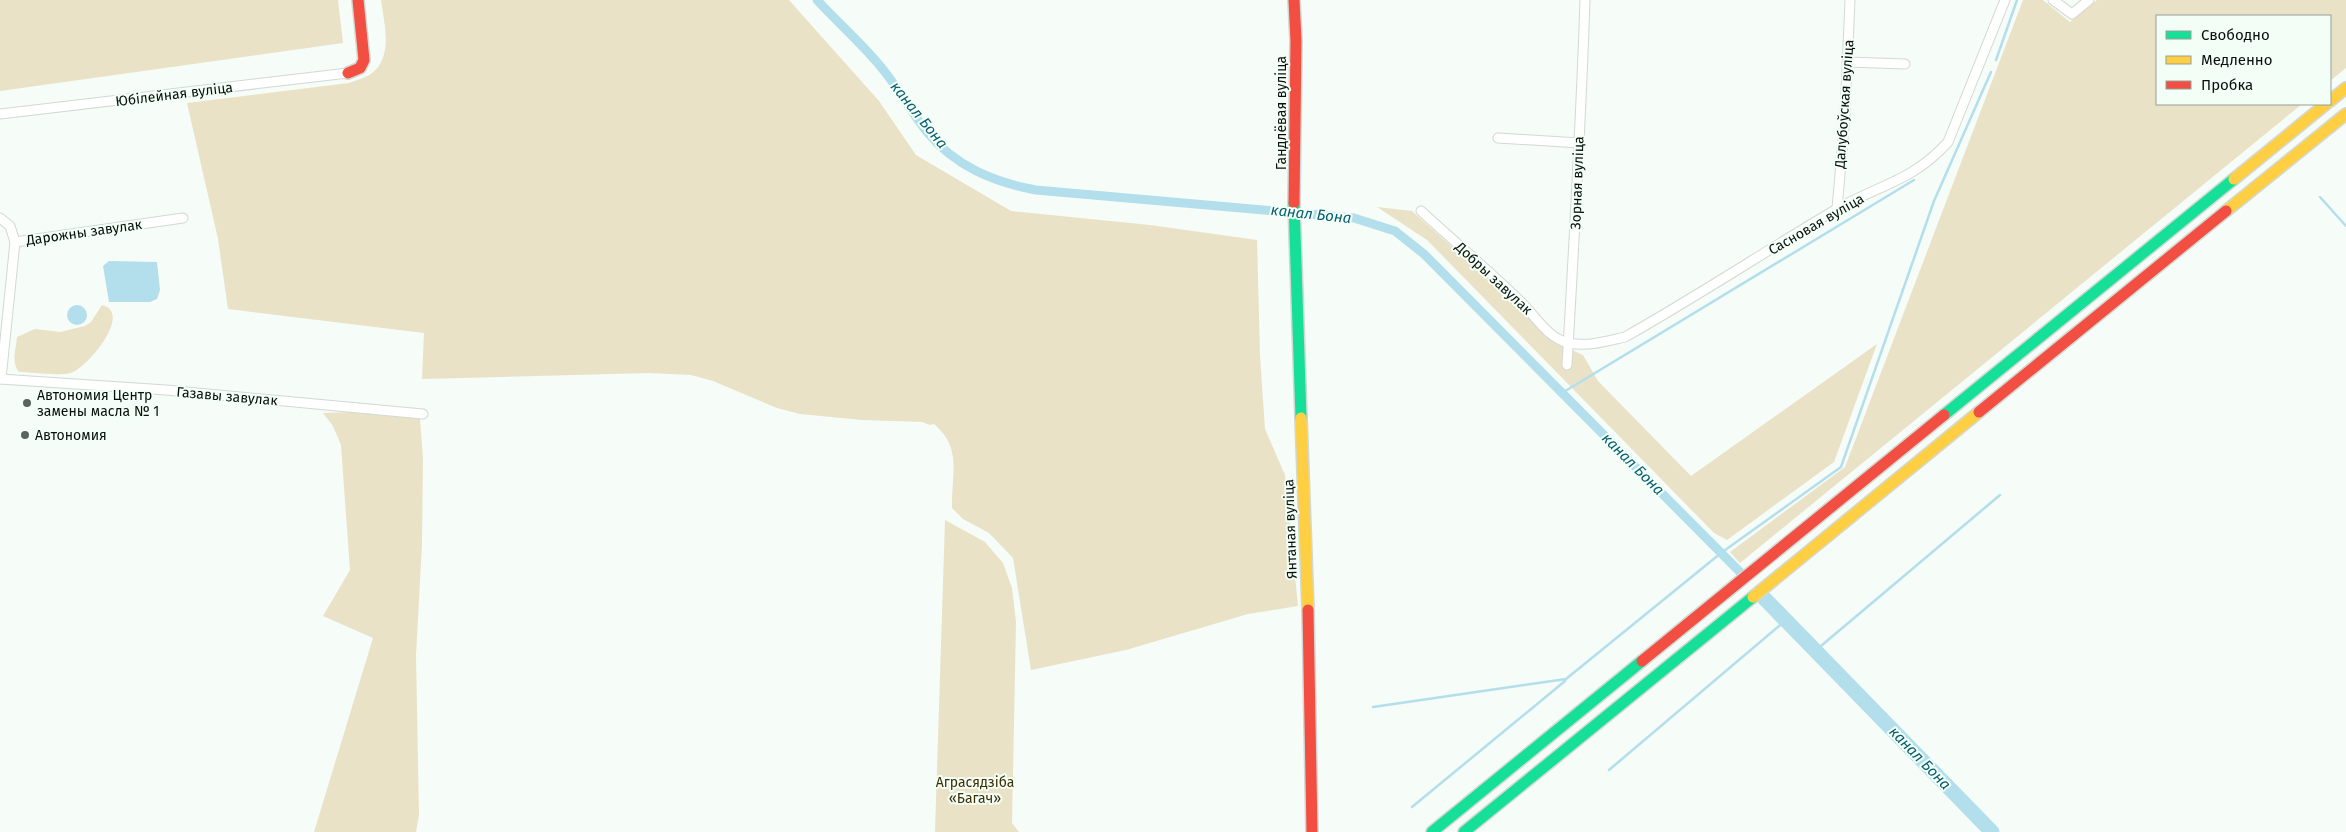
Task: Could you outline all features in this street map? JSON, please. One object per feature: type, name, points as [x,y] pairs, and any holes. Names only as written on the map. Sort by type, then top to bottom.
[{"type":"main road","points":[[348,73],[360,68],[364,60],[358,0]]},
{"type":"main road","name":"Гандлёвая вуліца","points":[[1294,0],[1296,41],[1294,226]]},
{"type":"main road","points":[[2331,100],[2346,88]]},
{"type":"main road","points":[[1432,832],[2325,105]]},
{"type":"main road","points":[[1464,832],[2346,114]]},
{"type":"main road","name":"Янтаная вуліца","points":[[1294,226],[1310,664],[1312,832]]},
{"type":"street","name":"Зорная вуліца","points":[[1567,365],[1574,264],[1585,0]]},
{"type":"street","name":"Далубоўская вуліца","points":[[1837,209],[1850,0]]},
{"type":"street","name":"Сасновая вуліца","points":[[1568,343],[1598,344],[1625,337],[1837,209],[1908,176],[1932,160],[1948,142],[2005,0]]},
{"type":"street","points":[[2053,0],[2072,14],[2090,0]]},
{"type":"street","points":[[1847,62],[1905,64]]},
{"type":"street","name":"Юбілейная вуліца","points":[[0,114],[348,73]]},
{"type":"street","points":[[1498,138],[1579,143]]},
{"type":"street","name":"Добры завулак","points":[[1420,211],[1522,302],[1545,328],[1568,343]]},
{"type":"street","name":"Дарожны завулак","points":[[0,218],[10,226],[15,242],[182,218]]},
{"type":"street","points":[[0,379],[15,242]]},
{"type":"street","name":"Газавы завулак","points":[[0,379],[166,390],[423,414]]},
{"type":"green space","points":[[0,0],[338,0],[343,43],[0,91]]},
{"type":"green space","points":[[381,0],[789,0],[879,101],[916,155],[1011,211],[1150,225],[1257,240],[1260,356],[1265,429],[1285,475],[1298,606],[1248,614],[1126,650],[1031,670],[1013,558],[989,533],[963,519],[952,508],[954,473],[952,453],[943,433],[934,424],[800,414],[777,408],[713,381],[691,375],[649,373],[422,379],[424,333],[228,309],[218,239],[187,103],[349,83],[371,74],[383,59],[385,49],[386,39]]},
{"type":"green space","points":[[2023,0],[2043,0],[2070,22],[2097,0],[2346,0],[2346,68],[2331,80],[2331,15],[2156,15],[2156,105],[2301,105],[1740,563],[1730,552],[1845,467]]},
{"type":"green space","points":[[1377,207],[1412,211],[1497,287],[1554,342],[1583,355],[1598,381],[1691,476],[1877,344],[1834,462],[1727,540],[1714,533],[1427,240]]},
{"type":"green space","points":[[102,305],[110,310],[113,318],[111,328],[89,360],[69,373],[19,372],[15,364],[17,337],[35,329],[60,332],[85,326],[91,322]]},
{"type":"green space","points":[[351,412],[420,419],[423,459],[422,544],[416,655],[419,815],[416,832],[314,832],[373,638],[323,616],[350,570],[341,445],[333,426],[323,413]]},
{"type":"green space","name":"Аграсядзіба «Багач»","points":[[945,520],[985,542],[1003,563],[1012,588],[1016,622],[1012,823],[1019,832],[935,832]]},
{"type":"water","points":[[109,261],[157,262],[160,290],[157,299],[150,302],[109,302],[103,266]]},
{"type":"water","points":[[77,305],[84,308],[87,315],[84,322],[77,325],[70,322],[67,315],[70,308]]},
{"type":"waterway","name":"канал Бона","points":[[817,0],[877,62],[927,132],[938,144],[962,163],[990,177],[1036,190],[1354,218],[1395,231],[1424,254],[1742,574]]},
{"type":"waterway","points":[[1996,60],[2017,0]]},
{"type":"waterway","points":[[1373,707],[1566,679],[1721,553],[1841,467],[1934,201],[1991,72]]},
{"type":"waterway","points":[[1562,393],[1914,180]]},
{"type":"waterway","points":[[2320,197],[2346,226]]},
{"type":"waterway","points":[[1815,651],[2000,495]]},
{"type":"waterway","name":"канал Бона","points":[[1765,599],[1992,832]]},
{"type":"waterway","points":[[1609,770],[1785,621]]},
{"type":"waterway","points":[[1412,807],[1565,681]]},
{"type":"traffic: fast","points":[[1944,415],[2234,179]]},
{"type":"traffic: fast","points":[[1294,203],[1301,418]]},
{"type":"traffic: fast","points":[[1464,832],[1753,597]]},
{"type":"traffic: fast","points":[[1432,832],[1642,661]]},
{"type":"traffic: slow","points":[[2331,100],[2346,88]]},
{"type":"traffic: slow","points":[[2234,179],[2325,105]]},
{"type":"traffic: slow","points":[[2226,211],[2346,114]]},
{"type":"traffic: slow","points":[[1753,597],[1979,412]]},
{"type":"traffic: slow","points":[[1301,418],[1308,610]]},
{"type":"traffic: jam","points":[[348,73],[360,68],[364,60],[358,0]]},
{"type":"traffic: jam","points":[[1294,0],[1296,41],[1294,203]]},
{"type":"traffic: jam","points":[[1979,412],[2226,211]]},
{"type":"traffic: jam","points":[[1642,661],[1944,415]]},
{"type":"traffic: jam","points":[[1308,610],[1312,832]]},
{"type":"place","name":"Автономия Центр замены масла № 1","points":[[27,403]]},
{"type":"place","name":"Автономия","points":[[25,435]]}]
